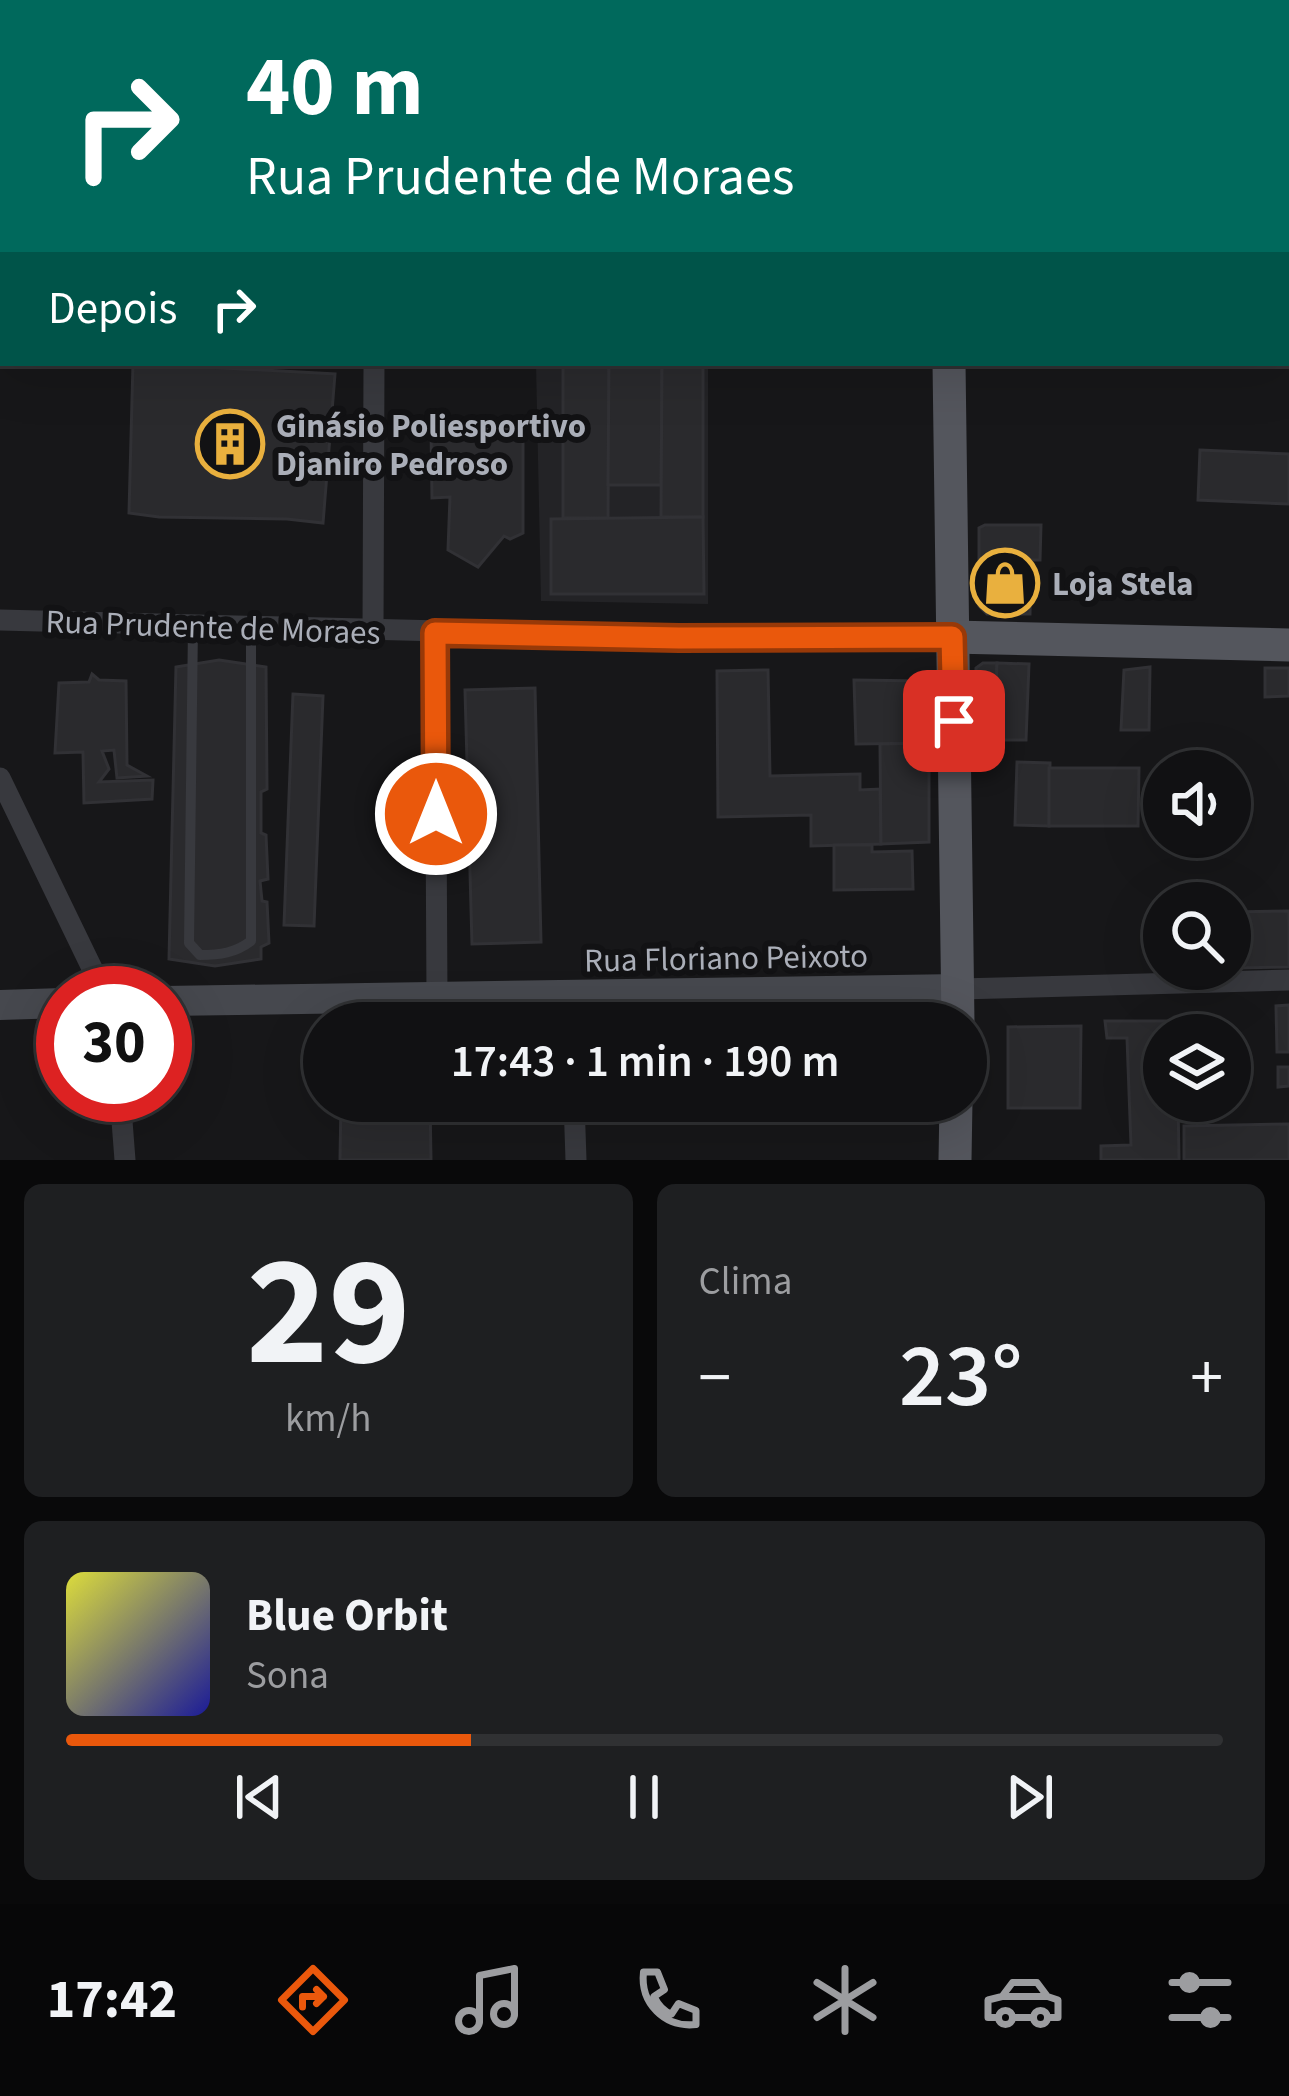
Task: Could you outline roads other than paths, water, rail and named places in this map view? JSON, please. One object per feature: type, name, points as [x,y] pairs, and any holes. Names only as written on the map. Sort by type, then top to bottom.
[{"type":"main road","points":[[950,366],[958,1002]]},
{"type":"main road","name":"Rua Prudente de Moraes","points":[[952,637],[1289,645]]},
{"type":"main road","name":"Rua Floriano Peixoto","points":[[192,1001],[437,997],[488,1002]]},
{"type":"main road","points":[[0,1005],[36,1004]]},
{"type":"main road","points":[[955,1160],[956,1122]]},
{"type":"street","points":[[373,631],[374,366]]},
{"type":"street","name":"Rua Prudente de Moraes","points":[[0,620],[679,638],[952,637]]},
{"type":"street","points":[[435,633],[437,997]]},
{"type":"street","points":[[0,778],[91,966]]},
{"type":"street","name":"Rua Floriano Peixoto","points":[[987,1004],[1289,980]]},
{"type":"street","points":[[122,1122],[125,1160]]},
{"type":"street","points":[[575,1122],[576,1160]]},
{"type":"lane","points":[[193,626],[189,943],[200,956],[239,950],[251,940],[251,627]]},
{"type":"place","name":"Ginásio Poliesportivo Djaniro Pedroso","points":[[230,444]]},
{"type":"place","name":"Loja Stela","points":[[1005,583]]}]
